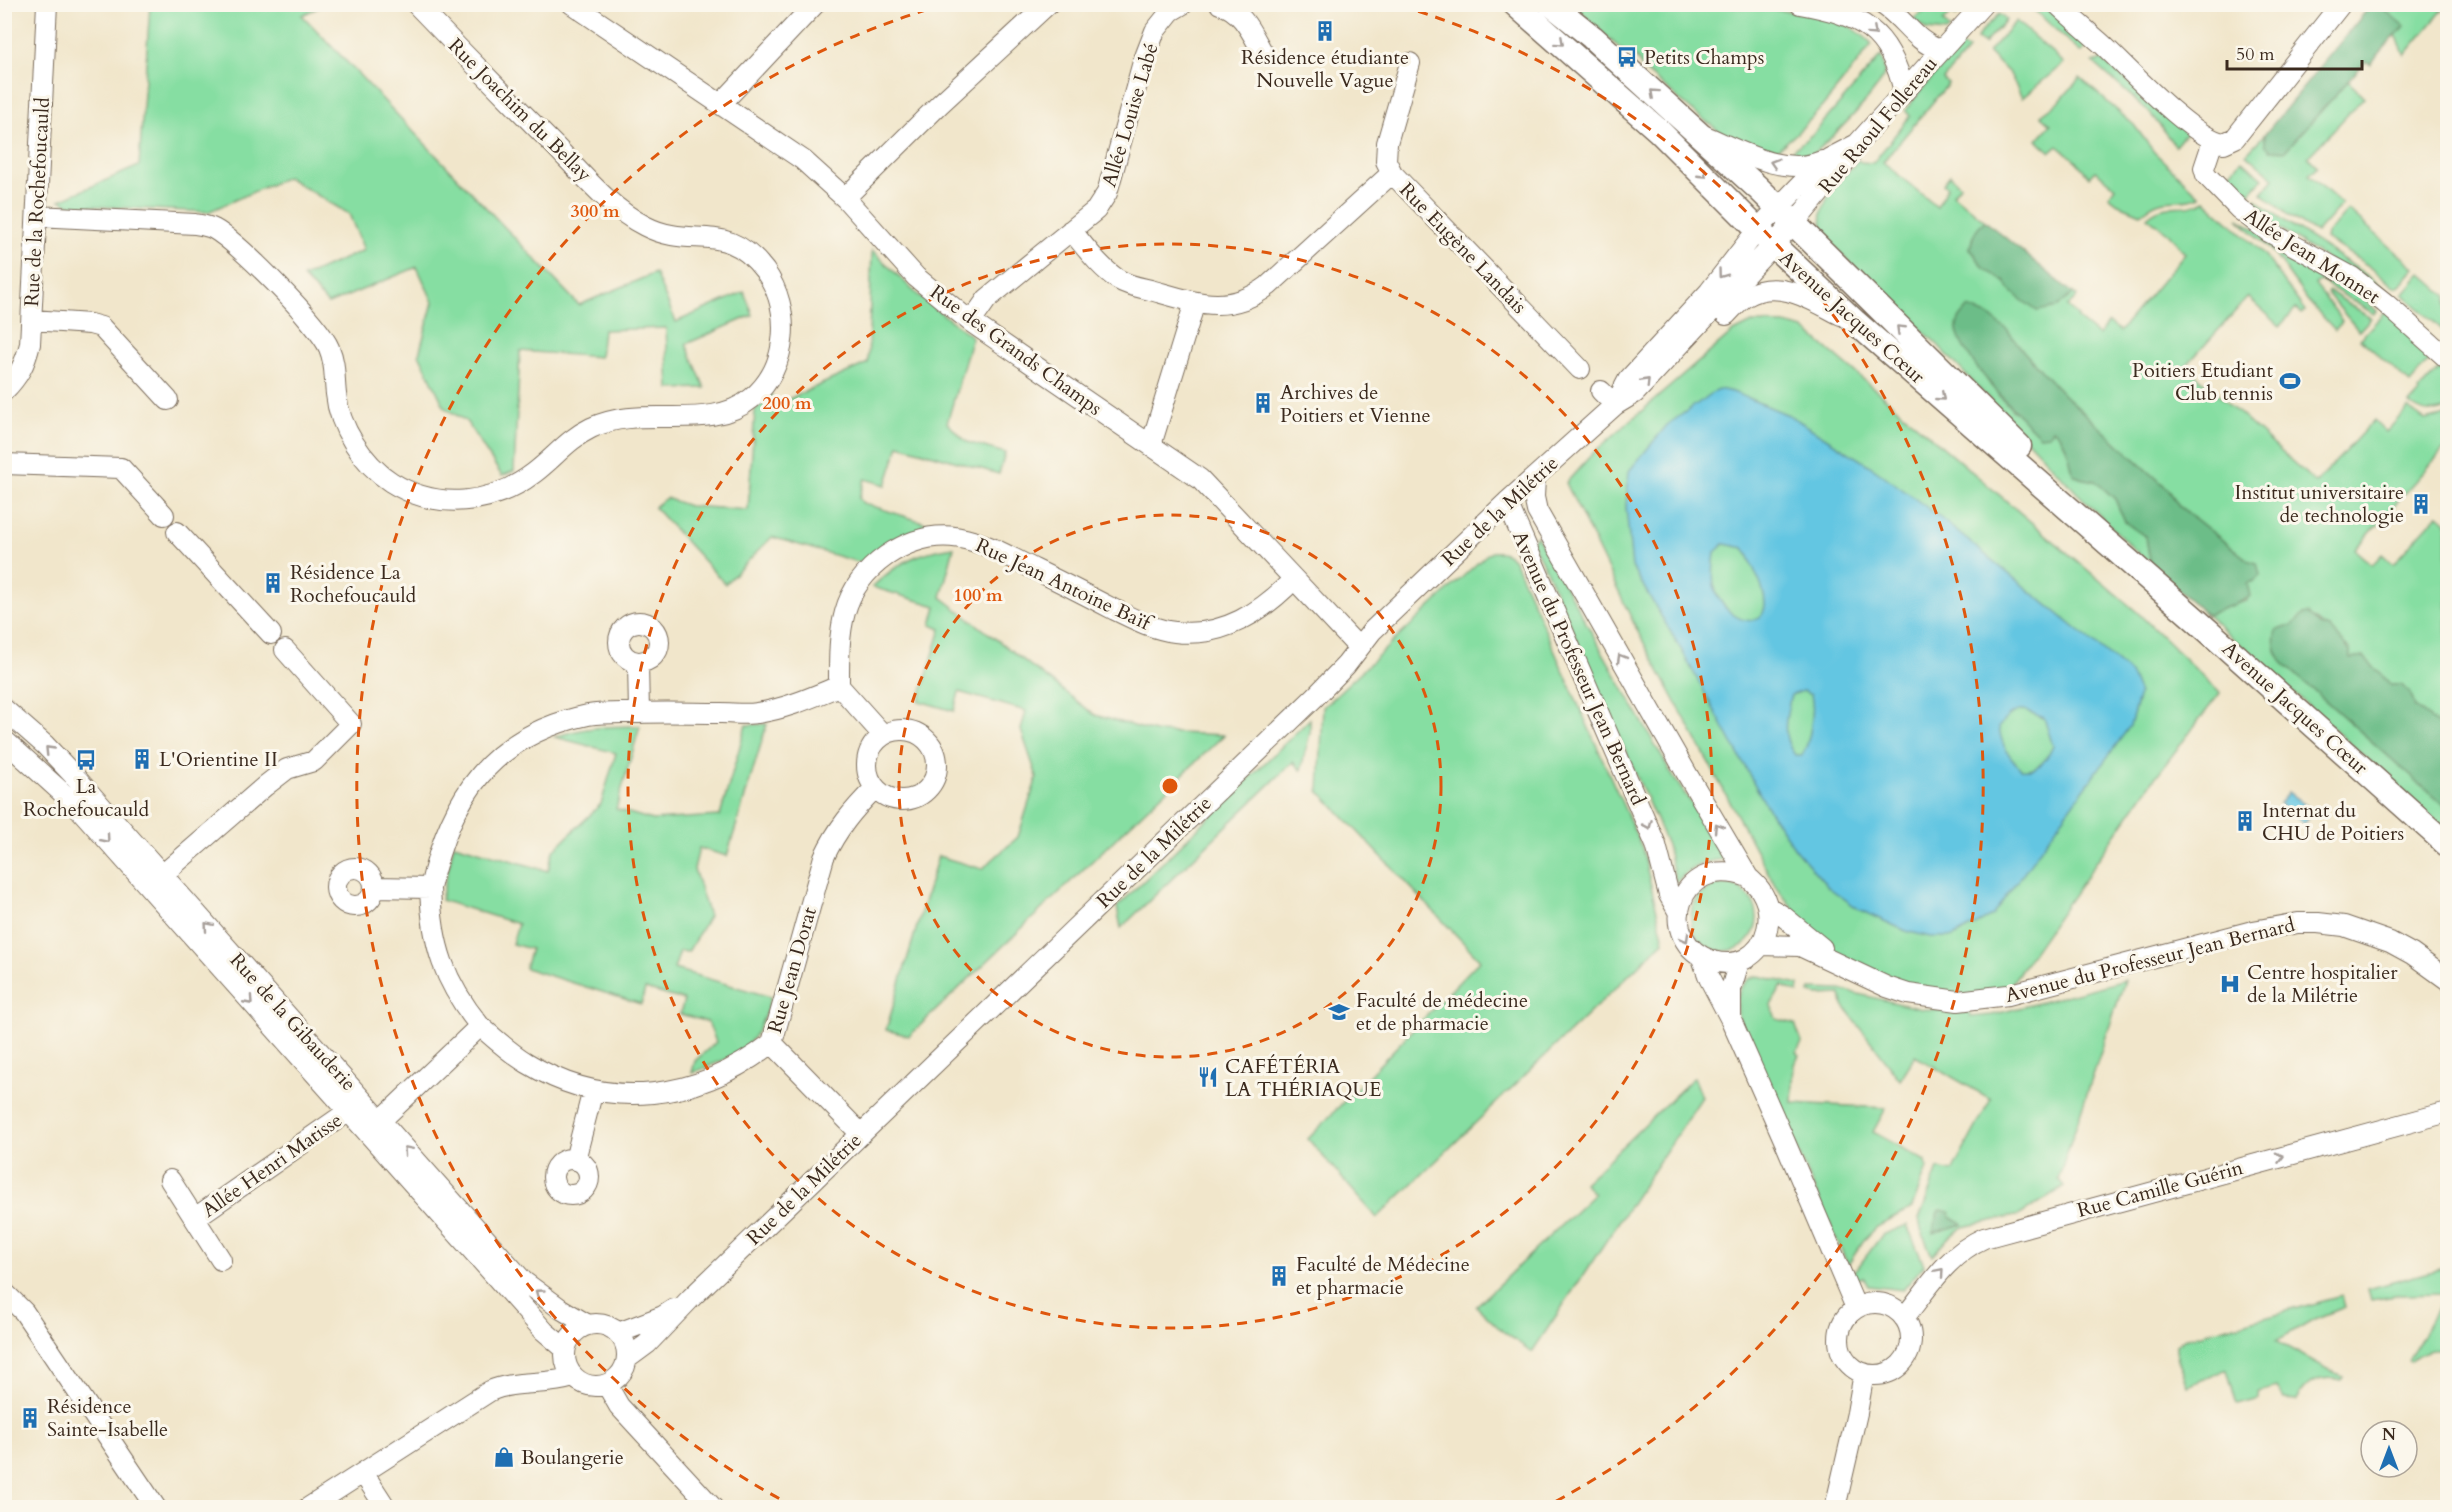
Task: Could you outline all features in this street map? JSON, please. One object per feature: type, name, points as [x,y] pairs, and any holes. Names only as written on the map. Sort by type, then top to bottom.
[{"type":"main road","name":"Avenue Jacques Cœur","points":[[1515,4],[1659,132],[1854,321],[2196,620],[2448,845]]},
{"type":"main road","name":"Avenue Jacques Cœur","points":[[1551,4],[1698,132],[1758,188],[2196,620]]},
{"type":"street","name":"Rue de la Rochefoucauld","points":[[4,391],[16,379],[25,364],[32,320],[47,4]]},
{"type":"street","name":"Rue Joachim du Bellay","points":[[37,216],[195,224],[213,229],[233,243],[310,319],[324,337],[331,351],[335,369],[339,411],[347,430],[371,465],[391,482],[419,495],[445,501],[467,502],[493,496],[513,487],[536,472],[577,434],[597,425],[618,418],[644,415],[712,415],[734,410],[752,398],[772,373],[781,350],[784,331],[782,307],[777,291],[753,258],[739,246],[725,240],[672,236],[656,232],[628,217],[554,146],[416,4]]},
{"type":"street","name":"Rue des Grands Champs","points":[[572,4],[803,160],[845,198],[916,277],[971,322],[1200,479],[1359,648]]},
{"type":"street","points":[[721,104],[814,4]]},
{"type":"street","points":[[845,198],[940,104],[1048,4]]},
{"type":"street","name":"Allée Louise Labé","points":[[971,322],[987,299],[1102,202],[1107,193],[1143,62],[1155,31],[1171,11],[1183,4]]},
{"type":"street","points":[[1220,4],[1234,10],[1248,25],[1263,53]]},
{"type":"street","points":[[1800,4],[1836,12],[1866,26],[1894,56],[1904,92]]},
{"type":"street","points":[[1882,4],[1894,12],[1919,40],[1941,51]]},
{"type":"street","name":"Rue Raoul Follereau","points":[[1785,217],[1842,166],[1858,143],[1983,4]]},
{"type":"street","points":[[2057,4],[2175,112],[2213,141],[2228,143],[2235,138],[2342,4]]},
{"type":"street","points":[[1392,173],[1386,161],[1387,143],[1410,63]]},
{"type":"street","points":[[1698,132],[1750,155],[1788,167],[1809,167],[1858,143]]},
{"type":"street","name":"Allée Jean Monnet","points":[[2213,141],[2204,168],[2206,175],[2240,209],[2269,232],[2352,277],[2448,358]]},
{"type":"street","points":[[1766,237],[1785,217],[1830,158]]},
{"type":"street","name":"Rue Eugène Landais","points":[[1071,230],[1104,269],[1121,282],[1195,302],[1220,305],[1240,302],[1255,296],[1392,173],[1580,369]]},
{"type":"street","name":"Rue de la Milétrie","points":[[628,1358],[647,1344],[691,1298],[1347,666],[1372,631],[1507,502],[1615,405],[1635,393],[1673,354],[1766,237]]},
{"type":"street","name":"Rue de la Milétrie","points":[[1615,405],[1628,380],[1709,291],[1766,237]]},
{"type":"street","points":[[1673,354],[1725,316],[1744,297],[1763,288],[1797,293],[1854,321]]},
{"type":"street","points":[[1151,445],[1195,302]]},
{"type":"street","points":[[32,320],[90,324],[100,327],[168,400]]},
{"type":"street","points":[[1601,391],[1615,405]]},
{"type":"street","points":[[4,464],[121,468],[164,515]]},
{"type":"street","name":"Avenue du Professeur Jean Bernard","points":[[1535,478],[1534,497],[1537,511],[1748,877],[1761,890],[1768,907],[1783,916],[1845,967]]},
{"type":"street","name":"Avenue du Professeur Jean Bernard","points":[[1507,502],[1521,506],[1532,515],[1584,608],[1600,621]]},
{"type":"street","name":"Avenue du Professeur Jean Bernard","points":[[1507,502],[1656,844],[1669,895],[1679,913],[1680,932],[1685,942],[1702,957],[1709,978],[1731,1020],[1856,1308]]},
{"type":"street","points":[[177,532],[271,634]]},
{"type":"street","name":"Rue Jean Antoine Baïf","points":[[839,686],[842,619],[855,588],[868,572],[897,549],[928,538],[964,538],[986,544],[1136,620],[1174,632],[1194,633],[1216,630],[1238,622],[1275,599],[1294,579]]},
{"type":"street","points":[[156,881],[287,769],[314,761],[351,724],[285,650]]},
{"type":"street","points":[[638,662],[639,712]]},
{"type":"street","points":[[772,1043],[750,1060],[723,1074],[680,1089],[638,1094],[592,1090],[551,1076],[526,1063],[480,1026],[464,1006],[447,977],[437,950],[431,920],[430,888],[437,856],[460,800],[478,777],[501,755],[531,735],[561,722],[591,714],[639,712],[755,714],[789,706],[839,686],[883,735]]},
{"type":"street","name":"Rue de la Gibauderie","points":[[4,709],[45,745],[349,1111],[374,1127],[522,1281],[588,1325]]},
{"type":"street","points":[[904,730],[925,738],[933,747],[938,770],[928,790],[918,798],[907,801],[895,800],[884,796],[875,788],[868,775],[867,760],[872,746],[883,735],[904,730]]},
{"type":"street","name":"Rue de la Gibauderie","points":[[4,740],[156,881],[374,1127],[544,1332],[565,1349]]},
{"type":"street","name":"Rue Jean Dorat","points":[[861,1134],[772,1043],[824,857],[835,834],[848,816],[875,788]]},
{"type":"street","points":[[1679,913],[1683,897],[1691,885],[1704,875],[1720,871],[1748,877]]},
{"type":"street","points":[[374,887],[430,888]]},
{"type":"street","points":[[1702,957],[1720,963],[1739,962],[1755,953],[1767,933],[1768,907]]},
{"type":"street","name":"Avenue du Professeur Jean Bernard","points":[[1761,945],[1800,946],[1860,976],[1908,994],[1958,1001],[1984,1000],[2253,931],[2298,923],[2318,923],[2344,926],[2390,942],[2412,954],[2448,980]]},
{"type":"street","name":"Avenue du Professeur Jean Bernard","points":[[1731,1020],[1731,989],[1739,962]]},
{"type":"street","points":[[374,1127],[480,1026]]},
{"type":"street","points":[[575,1160],[592,1090]]},
{"type":"street","name":"Allée Henri Matisse","points":[[195,1218],[349,1111]]},
{"type":"street","name":"Rue Camille Guérin","points":[[1904,1318],[1945,1266],[1966,1247],[1984,1238],[2448,1112]]},
{"type":"street","name":"Allée Henri Matisse","points":[[170,1180],[221,1260]]},
{"type":"street","points":[[4,1292],[24,1312],[156,1508]]},
{"type":"street","name":"Rue de la Milétrie","points":[[618,1333],[663,1316],[691,1298]]},
{"type":"street","points":[[1866,1304],[1887,1305],[1904,1318],[1911,1337],[1906,1357],[1899,1366],[1877,1375],[1864,1373],[1847,1362],[1839,1342],[1843,1322],[1856,1308],[1866,1304]]},
{"type":"street","points":[[588,1325],[604,1325],[618,1333],[626,1344],[628,1358],[624,1370],[617,1379],[607,1385],[589,1386],[573,1377],[565,1359],[565,1349],[570,1338],[578,1330],[588,1325]]},
{"type":"street","points":[[1835,1508],[1864,1373]]},
{"type":"street","points":[[308,1508],[490,1391],[505,1386],[545,1384],[573,1377]]},
{"type":"street","points":[[607,1385],[619,1406],[713,1508]]},
{"type":"street","points":[[364,1474],[386,1508]]},
{"type":"green space","points":[[1716,4],[1819,15],[1856,30],[1872,44],[1812,118],[1770,155],[1726,136],[1695,113],[1641,67],[1635,57],[1625,53],[1572,5]]},
{"type":"green space","points":[[150,5],[324,5],[302,15],[579,305],[655,273],[676,322],[744,292],[753,315],[686,344],[705,388],[669,389],[666,328],[603,330],[600,357],[520,351],[514,471],[502,476],[466,421],[445,408],[419,354],[433,302],[417,267],[328,304],[303,277],[364,250],[349,214],[287,177],[208,212],[70,205],[60,200],[139,166]]},
{"type":"green space","points":[[1934,5],[1967,5],[1956,16],[1952,13],[1943,22],[1950,29],[1946,32],[1927,30],[1913,19]]},
{"type":"green space","points":[[2044,5],[2085,43],[2085,48],[2081,53],[2030,6]]},
{"type":"green space","points":[[2371,5],[2379,5],[2404,26],[2370,64],[2366,61],[2285,151],[2270,150],[2265,144],[2265,134]]},
{"type":"green space","points":[[2383,5],[2447,5],[2405,55]]},
{"type":"green space","points":[[1999,14],[2006,20],[1984,44],[1977,39],[1980,33]]},
{"type":"green space","points":[[2016,21],[2064,63],[2022,98],[2010,74],[1988,52]]},
{"type":"green space","points":[[1962,46],[1968,50],[1943,79],[1948,84],[1883,162],[1937,207],[1947,187],[1943,184],[1950,175],[1960,185],[1953,194],[1985,221],[1975,233],[1970,248],[1984,268],[2005,282],[2009,289],[2058,307],[2073,293],[2077,296],[2067,307],[2098,335],[2109,323],[2120,331],[2185,253],[2169,234],[2147,217],[2161,209],[2190,206],[2205,200],[2264,254],[2305,311],[2302,314],[2296,308],[2280,326],[2248,297],[2186,366],[2316,483],[2374,420],[2386,432],[2408,408],[2425,420],[2447,415],[2447,446],[2355,550],[2372,565],[2382,554],[2393,564],[2438,514],[2447,522],[2447,731],[2415,707],[2410,692],[2401,685],[2391,685],[2364,657],[2349,659],[2350,649],[2316,620],[2277,631],[2276,651],[2283,663],[2447,808],[2447,831],[2207,615],[2220,608],[2247,601],[2247,583],[2255,581],[2257,563],[2249,561],[2179,506],[2168,489],[2064,395],[2008,331],[1960,318],[1957,329],[1960,339],[1991,386],[2013,411],[2058,432],[2070,455],[2073,474],[2080,478],[2095,480],[2115,499],[2125,522],[2146,537],[2151,566],[2078,494],[1937,344],[1828,242],[1821,218],[1823,208],[1834,187],[1858,160],[1873,163],[1910,116],[1905,110]]},
{"type":"green space","points":[[1881,56],[1884,74],[1880,82],[1873,93],[1826,143],[1808,159],[1783,158],[1815,132]]},
{"type":"green space","points":[[2102,60],[2187,132],[2175,146],[2150,113],[2093,62]]},
{"type":"green space","points":[[2080,78],[2134,125],[2154,152],[2200,196],[2192,199],[2163,201],[2149,207],[2141,214],[2122,206],[2109,196],[2116,187],[2095,171],[2089,177],[2077,162],[2058,146],[2051,152],[2037,140],[2051,124],[2041,115],[2060,101]]},
{"type":"green space","points":[[2348,81],[2364,97],[2308,157],[2317,166],[2309,175],[2342,204],[2316,233],[2289,216],[2262,193],[2274,178],[2246,154],[2265,134],[2265,144],[2285,151]]},
{"type":"green space","points":[[2242,160],[2263,178],[2241,203],[2222,182]]},
{"type":"green space","points":[[2256,199],[2391,294],[2387,298],[2247,208]]},
{"type":"green space","points":[[2348,210],[2415,268],[2398,287],[2394,287],[2369,266],[2326,239],[2327,234]]},
{"type":"green space","points":[[2238,219],[2328,272],[2377,311],[2374,314],[2321,281],[2315,285],[2343,321],[2335,330],[2308,301],[2272,251]]},
{"type":"green space","points":[[1985,221],[2073,293],[2058,307],[2037,311],[2019,298],[2005,282],[1984,268],[1970,248],[1975,233]]},
{"type":"green space","points":[[872,250],[918,295],[972,337],[947,423],[967,442],[1005,453],[999,474],[899,445],[886,485],[865,479],[859,498],[863,503],[926,523],[924,528],[890,541],[861,563],[772,537],[725,584],[654,507],[666,498],[689,506],[748,510],[755,410],[770,394],[780,403],[868,363]]},
{"type":"green space","points":[[2421,273],[2447,296],[2447,334],[2403,294]]},
{"type":"green space","points":[[2329,291],[2371,318],[2359,331],[2327,293]]},
{"type":"green space","points":[[1968,308],[1988,315],[2008,331],[2064,395],[2168,489],[2179,506],[2249,561],[2257,563],[2260,575],[2255,581],[2247,583],[2250,596],[2207,615],[2151,566],[2146,537],[2125,522],[2115,499],[2095,481],[2073,474],[2067,449],[2061,437],[2052,429],[2049,435],[2040,436],[2005,401],[1978,369],[1967,353],[1957,328],[1959,319]]},
{"type":"green space","points":[[2386,311],[2433,356],[2410,383],[2360,339]]},
{"type":"green space","points":[[1752,323],[1785,324],[1804,329],[2137,612],[2220,693],[2154,779],[2007,990],[1968,996],[1908,988],[1843,958],[1815,936],[1776,887],[1639,634],[1566,483],[1593,453],[1732,333]]},
{"type":"green space","points":[[2441,367],[2447,367],[2447,409],[2436,412],[2419,410],[2410,404]]},
{"type":"green space","points":[[1537,536],[1674,778],[1730,859],[1714,860],[1693,868],[1676,883],[1667,845],[1547,572],[1531,541]]},
{"type":"green space","points":[[954,547],[941,597],[1095,715],[1155,732],[1224,735],[909,1036],[886,1030],[938,856],[982,869],[1018,837],[1037,777],[1021,730],[1026,711],[959,692],[954,711],[919,701],[941,629],[931,625],[936,606],[872,587],[909,559]]},
{"type":"green space","points":[[1492,552],[1505,553],[1515,562],[1642,848],[1664,941],[1377,1218],[1308,1139],[1480,960],[1319,791],[1323,707],[1486,555]]},
{"type":"green space","points":[[2308,614],[2320,625],[2330,628],[2350,650],[2350,659],[2364,657],[2391,685],[2401,685],[2410,692],[2415,707],[2447,731],[2447,808],[2283,663],[2275,647],[2276,631],[2292,625],[2303,615]]},
{"type":"green space","points":[[1310,719],[1310,733],[1301,770],[1293,762],[1121,928],[1117,907]]},
{"type":"green space","points":[[767,724],[727,856],[699,848],[694,869],[709,916],[688,952],[680,951],[674,969],[771,997],[759,1029],[752,1040],[744,1048],[723,1060],[692,1073],[695,1061],[716,1042],[708,1022],[680,1014],[684,1000],[645,989],[641,1004],[525,968],[531,949],[512,944],[518,924],[441,900],[454,844],[548,871],[553,851],[601,804],[616,753],[555,737],[597,728],[640,726],[616,809],[652,820],[720,816],[746,725]]},
{"type":"green space","points":[[1724,885],[1736,888],[1747,895],[1754,906],[1757,918],[1754,930],[1747,941],[1736,948],[1724,951],[1712,948],[1701,941],[1694,930],[1691,918],[1694,906],[1701,895],[1712,888]]},
{"type":"green space","points":[[1758,976],[1799,985],[1798,993],[1782,986],[1771,1005],[1776,1019],[1795,1024],[1802,1043],[1797,1052],[1800,1055],[1794,1064],[1792,1103],[1886,1108],[1873,1132],[1926,1161],[1927,1168],[1912,1208],[1877,1227],[1863,1241],[1848,1265],[1738,1016],[1737,1003],[1742,985]]},
{"type":"green space","points":[[2125,980],[2058,1180],[2064,1187],[2020,1215],[1963,1227],[1948,1238],[1932,1256],[1919,1219],[1938,1169],[1952,1172],[1991,1099],[1915,1056],[1900,1080],[1843,1005],[1841,994],[1810,993],[1811,989],[1841,990],[1922,1009],[1970,1012],[1971,1017],[1992,1015]],"holes":[[[1941,1210],[1963,1224],[1933,1233],[1938,1212]]]},
{"type":"green space","points":[[1694,1077],[1702,1097],[1532,1352],[1501,1330],[1476,1306],[1594,1194],[1584,1183]]},
{"type":"green space","points":[[1941,1210],[1950,1212],[1949,1215],[1963,1224],[1933,1233],[1938,1212]]},
{"type":"green space","points":[[1907,1225],[1924,1265],[1903,1290],[1868,1286],[1863,1277],[1855,1280],[1852,1275],[1882,1235]]},
{"type":"green space","points":[[2447,1267],[2447,1352],[2427,1351],[2410,1362],[2408,1360],[2445,1294],[2401,1295],[2371,1300],[2368,1289]]},
{"type":"green space","points":[[2342,1296],[2345,1307],[2314,1319],[2276,1341],[2343,1377],[2341,1380],[2327,1378],[2315,1381],[2305,1388],[2297,1400],[2284,1399],[2277,1387],[2258,1392],[2259,1399],[2237,1405],[2227,1369],[2188,1386],[2176,1350],[2176,1345],[2184,1339]]},
{"type":"water","points":[[1718,389],[1733,392],[1791,416],[1875,469],[1933,512],[2130,673],[2139,694],[2130,726],[1992,916],[1953,937],[1930,937],[1906,931],[1860,910],[1828,887],[1796,850],[1768,809],[1682,651],[1632,567],[1626,507],[1629,471],[1667,425]],"holes":[[[1724,544],[1744,548],[1748,554],[1764,594],[1764,609],[1759,617],[1751,620],[1740,618],[1729,612],[1720,600],[1714,585],[1713,568],[1715,552]],[[1803,691],[1811,695],[1811,726],[1802,755],[1795,755],[1787,741],[1786,719],[1791,695]],[[2024,710],[2044,718],[2053,746],[2045,760],[2037,767],[2021,769],[2006,750],[2000,733],[1999,727],[2004,720]]]},
{"type":"water","points":[[2288,792],[2313,811],[2304,824],[2279,804]]},
{"type":"place","name":"Résidence étudiante Nouvelle Vague","points":[[1325,31]]},
{"type":"place","name":"Petits Champs","points":[[1627,57]]},
{"type":"place","name":"Poitiers Etudiant Club tennis","points":[[2290,381]]},
{"type":"place","name":"Archives de Poitiers et Vienne","points":[[1263,403]]},
{"type":"place","name":"Institut universitaire de technologie","points":[[2421,504]]},
{"type":"place","name":"Résidence La Rochefoucauld","points":[[273,583]]},
{"type":"place","name":"L'Orientine II","points":[[142,759]]},
{"type":"place","name":"La Rochefoucauld","points":[[86,760]]},
{"type":"place","name":"Internat du CHU de Poitiers","points":[[2245,821]]},
{"type":"place","name":"Centre hospitalier de la Milétrie","points":[[2230,984]]},
{"type":"place","name":"Faculté de médecine et de pharmacie","points":[[1339,1012]]},
{"type":"place","name":"CAFÉTÉRIA LA THÉRIAQUE","points":[[1208,1077]]},
{"type":"place","name":"Faculté de Médecine et pharmacie","points":[[1279,1276]]},
{"type":"place","name":"Résidence Sainte-Isabelle","points":[[30,1418]]},
{"type":"place","name":"Boulangerie","points":[[504,1457]]}]
